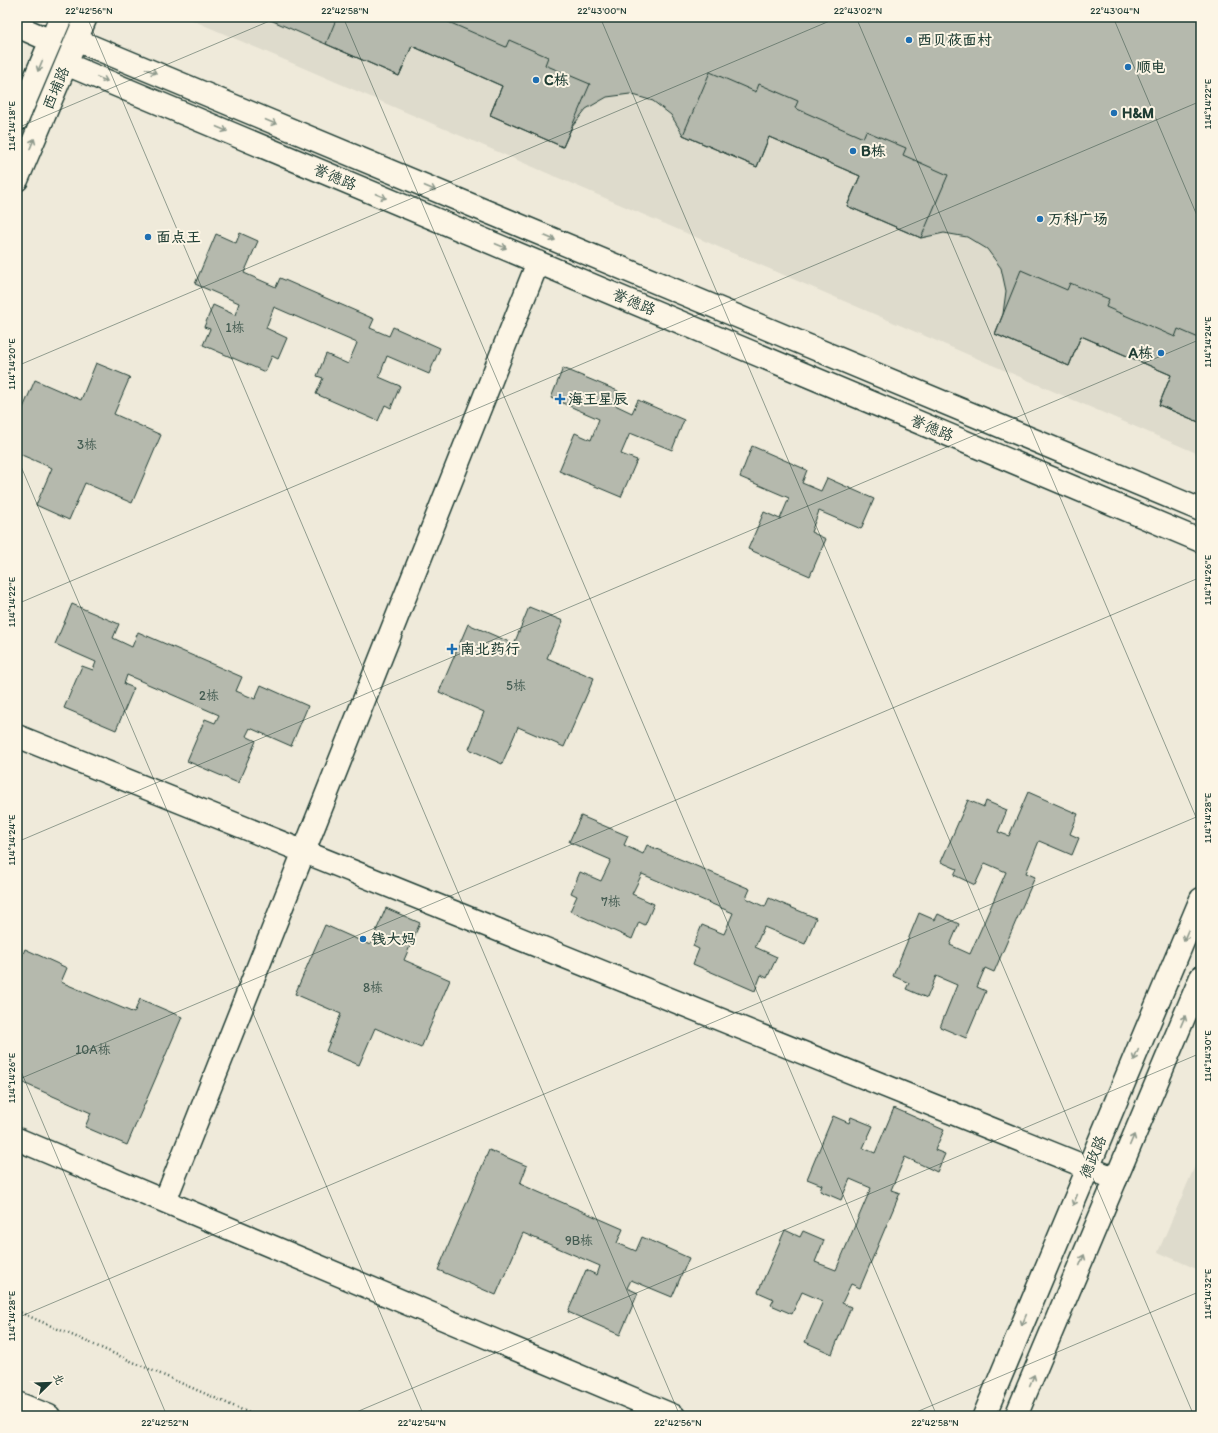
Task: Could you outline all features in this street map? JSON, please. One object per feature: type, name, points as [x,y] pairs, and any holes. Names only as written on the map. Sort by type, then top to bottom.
[{"type":"main road","name":"西埔路","points":[[17,120],[61,17]]},
{"type":"main road","name":"西埔路","points":[[17,180],[86,17]]},
{"type":"main road","points":[[17,26],[50,41]]},
{"type":"main road","name":"誉德路","points":[[76,40],[1201,510]]},
{"type":"main road","name":"誉德路","points":[[66,64],[1201,541]]},
{"type":"main road","points":[[165,1202],[538,262]]},
{"type":"main road","points":[[17,736],[1116,1179]]},
{"type":"main road","name":"德政路","points":[[984,1416],[1201,899]]},
{"type":"main road","name":"德政路","points":[[1016,1416],[1201,977]]},
{"type":"main road","points":[[17,1139],[674,1416]]},
{"type":"main road","points":[[17,1403],[49,1416]]},
{"type":"path","points":[[17,1311],[256,1416]]},
{"type":"shaded area","name":"万科广场","points":[[185,17],[1201,17],[1201,455]]},
{"type":"shaded area","points":[[1201,1152],[1201,1271],[1158,1252]]},
{"type":"building","name":"C栋","points":[[337,17],[437,17],[506,47],[509,40],[548,57],[545,65],[590,84],[563,147],[490,115],[502,86],[412,46],[399,76],[326,44]]},
{"type":"building","name":"万科广场","points":[[1201,17],[1201,423],[1159,405],[1171,375],[1081,336],[1069,366],[995,334],[1003,314],[1006,291],[1001,268],[987,249],[967,237],[944,233],[921,238],[847,206],[860,176],[769,137],[757,167],[683,135],[671,115],[653,101],[630,94],[607,97],[586,109],[572,127],[563,147],[490,115],[502,86],[412,46],[399,76],[266,18]]},
{"type":"building","name":"B栋","points":[[710,72],[756,92],[759,84],[798,101],[795,108],[863,138],[866,131],[906,148],[903,155],[948,175],[921,238],[847,206],[860,176],[769,137],[757,167],[683,135]]},
{"type":"building","points":[[240,233],[258,241],[244,273],[276,287],[280,278],[374,319],[370,328],[389,336],[393,327],[440,348],[429,374],[387,356],[379,377],[400,386],[391,408],[385,405],[378,421],[316,394],[323,378],[317,376],[326,354],[348,364],[357,343],[274,307],[266,328],[287,338],[278,359],[272,356],[265,372],[203,345],[210,329],[204,327],[213,305],[235,315],[239,303],[195,284],[216,234],[236,243]]},
{"type":"building","name":"A栋","points":[[1021,270],[1067,290],[1070,283],[1109,299],[1106,307],[1175,337],[1178,329],[1201,339],[1201,423],[1159,405],[1171,375],[1081,336],[1069,366],[995,334]]},
{"type":"building","points":[[96,363],[130,377],[114,414],[161,435],[132,503],[85,483],[69,520],[36,505],[52,468],[17,453],[17,422],[35,380],[81,400]]},
{"type":"building","points":[[563,368],[618,391],[613,404],[632,413],[638,400],[684,420],[672,450],[630,433],[621,454],[637,460],[621,497],[559,471],[575,433],[591,440],[599,419],[551,398]]},
{"type":"building","points":[[752,446],[807,470],[802,483],[821,491],[827,478],[874,499],[861,529],[819,511],[811,532],[826,539],[810,576],[748,549],[764,512],[780,519],[789,498],[740,477]]},
{"type":"building","points":[[72,604],[119,624],[113,638],[132,647],[138,632],[242,677],[236,691],[255,699],[261,685],[308,706],[291,746],[250,728],[246,736],[256,741],[238,783],[187,761],[205,719],[215,723],[219,715],[127,675],[124,684],[134,688],[116,730],[64,708],[82,666],[93,670],[96,662],[55,644]]},
{"type":"building","points":[[529,607],[563,621],[547,658],[594,678],[564,747],[518,727],[502,764],[469,749],[484,712],[439,692],[468,624],[514,644]]},
{"type":"building","points":[[1028,792],[1078,814],[1070,834],[1079,838],[1072,855],[1039,841],[1026,873],[1035,877],[994,972],[985,968],[977,987],[986,991],[966,1038],[940,1027],[957,985],[936,976],[927,998],[906,989],[909,983],[893,976],[919,913],[935,920],[938,914],[959,924],[950,945],[970,954],[1006,872],[985,863],[975,885],[954,875],[957,869],[941,862],[968,800],[984,807],[986,801],[1007,810],[998,832],[1009,836]]},
{"type":"building","points":[[581,816],[628,836],[624,845],[643,854],[647,845],[750,889],[746,898],[765,907],[769,898],[816,918],[805,944],[764,927],[755,947],[777,957],[767,978],[761,975],[755,991],[693,964],[699,949],[693,946],[702,925],[724,934],[733,913],[642,874],[632,894],[654,904],[645,925],[639,922],[632,939],[570,911],[577,896],[571,893],[580,872],[601,881],[611,860],[569,842]]},
{"type":"building","points":[[386,908],[420,923],[404,960],[450,980],[421,1048],[375,1028],[359,1065],[326,1051],[341,1014],[295,994],[325,925],[370,945]]},
{"type":"building","points":[[25,949],[67,968],[61,982],[134,1013],[140,999],[182,1017],[127,1145],[85,1127],[91,1113],[19,1081],[17,1085],[17,968]]},
{"type":"building","points":[[894,1108],[944,1130],[935,1150],[945,1154],[937,1172],[905,1157],[891,1190],[900,1193],[860,1288],[851,1284],[842,1303],[851,1307],[832,1354],[805,1342],[823,1301],[802,1292],[792,1314],[771,1305],[774,1299],[758,1292],[785,1230],[800,1237],[803,1231],[824,1240],[815,1262],[836,1270],[871,1188],[850,1179],[841,1200],[820,1191],[822,1185],[807,1179],[833,1116],[849,1123],[851,1117],[873,1126],[863,1148],[875,1153]]},
{"type":"building","points":[[489,1150],[527,1166],[520,1184],[623,1229],[617,1243],[636,1251],[642,1237],[689,1258],[672,1297],[631,1280],[627,1288],[638,1293],[620,1335],[568,1312],[586,1270],[597,1275],[600,1266],[523,1233],[496,1295],[438,1270]]},
{"type":"place","name":"西贝莜面村","points":[[909,40]]},
{"type":"place","name":"顺电","points":[[1128,67]]},
{"type":"place","name":"C栋","points":[[536,80]]},
{"type":"place","name":"H&M","points":[[1114,113]]},
{"type":"place","name":"B栋","points":[[853,151]]},
{"type":"place","name":"万科广场","points":[[1040,219]]},
{"type":"place","name":"面点王","points":[[148,237]]},
{"type":"place","name":"A栋","points":[[1161,353]]},
{"type":"place","name":"海王星辰","points":[[560,399]]},
{"type":"place","name":"南北药行","points":[[452,649]]},
{"type":"place","name":"钱大妈","points":[[363,939]]}]
